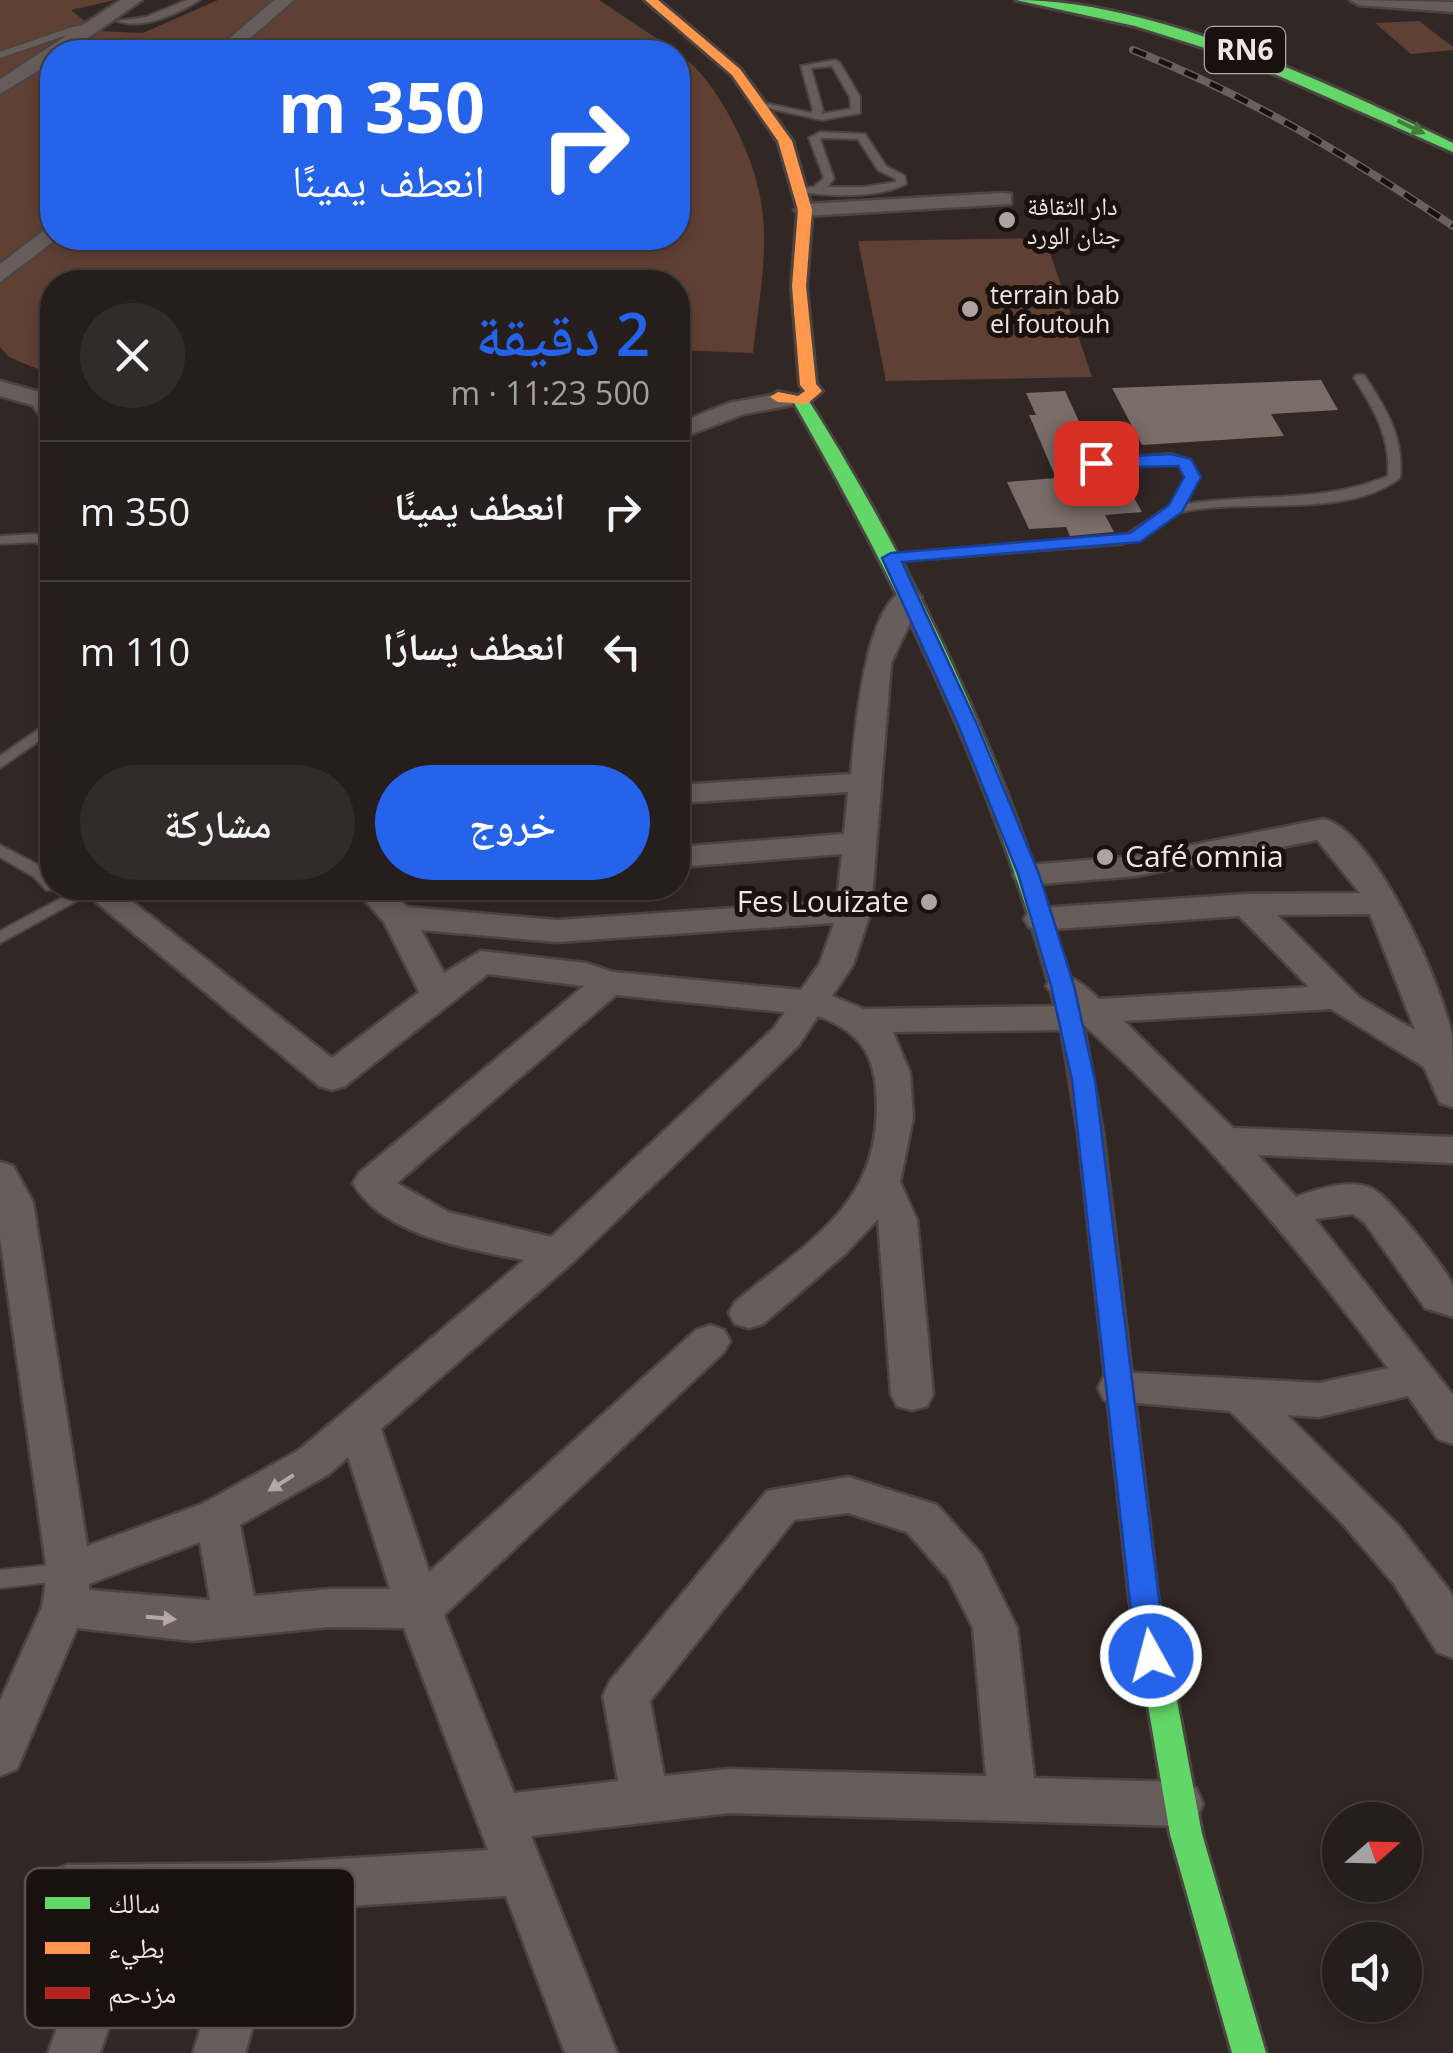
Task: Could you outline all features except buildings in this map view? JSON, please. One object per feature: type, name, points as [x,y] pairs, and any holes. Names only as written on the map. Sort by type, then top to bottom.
[{"type":"street","points":[[75,40],[133,0]]},
{"type":"street","points":[[98,25],[122,21],[163,0]]},
{"type":"street","points":[[238,40],[285,0]]},
{"type":"street","name":"RN6","points":[[1022,0],[1124,16],[1230,45],[1287,67],[1453,148]]},
{"type":"street","name":"RN6","points":[[1074,0],[1233,34],[1453,121]]},
{"type":"street","points":[[1360,0],[1453,6]]},
{"type":"street","points":[[639,1],[684,40]]},
{"type":"street","points":[[690,46],[766,117],[802,195],[782,286],[790,392],[891,558],[967,722],[1029,874],[1074,1005],[1151,1656],[1179,1804],[1249,2053]]},
{"type":"street","points":[[0,88],[40,63]]},
{"type":"street","points":[[802,195],[1003,199]]},
{"type":"street","points":[[0,275],[40,241]]},
{"type":"street","points":[[0,388],[40,400]]},
{"type":"street","points":[[690,427],[790,392]]},
{"type":"street","points":[[66,1589],[217,1518],[314,1462],[360,1426],[558,1253],[740,1086],[814,1003],[840,955],[854,911],[877,663],[908,597]]},
{"type":"street","points":[[690,793],[866,782]]},
{"type":"street","points":[[1029,874],[1124,868],[1324,829],[1363,870],[1382,903],[1408,957],[1453,1094]]},
{"type":"street","points":[[690,856],[860,843]]},
{"type":"street","points":[[108,900],[332,1078],[481,962],[489,926]]},
{"type":"street","points":[[382,900],[398,917],[438,995]]},
{"type":"street","points":[[1042,919],[1246,906],[1382,903]]},
{"type":"street","points":[[1246,906],[1339,996],[1444,1060]]},
{"type":"street","points":[[398,917],[556,931],[854,911]]},
{"type":"street","points":[[481,962],[585,974],[609,983],[814,1003],[858,1021],[880,1039],[891,1068],[892,1152],[882,1183],[860,1215],[749,1313]]},
{"type":"street","points":[[558,1253],[448,1226],[390,1201],[372,1183],[609,983]]},
{"type":"street","points":[[858,1021],[1074,1005],[1339,996]]},
{"type":"street","points":[[1074,1005],[1228,1141],[1292,1213],[1453,1427]]},
{"type":"street","points":[[1228,1141],[1453,1150]]},
{"type":"street","points":[[0,1176],[14,1202],[66,1589],[0,1754]]},
{"type":"street","points":[[882,1183],[898,1220],[912,1394]]},
{"type":"street","points":[[1292,1213],[1322,1202],[1360,1199],[1378,1213],[1439,1297],[1453,1302]]},
{"type":"street","points":[[66,1589],[192,1621],[330,1608],[419,1609],[710,1341]]},
{"type":"street","points":[[1118,1388],[1319,1400],[1418,1378]]},
{"type":"street","points":[[1241,1396],[1392,1548],[1434,1601],[1453,1638]]},
{"type":"street","points":[[360,1426],[419,1609],[591,2053]]},
{"type":"street","points":[[644,1800],[626,1696],[782,1504],[848,1495],[922,1518],[965,1566],[995,1628],[1012,1799]]},
{"type":"street","points":[[217,1518],[235,1616]]},
{"type":"street","points":[[498,1818],[728,1791],[1179,1804]]},
{"type":"street","points":[[355,1882],[519,1872]]},
{"type":"street","points":[[74,2053],[83,2028]]},
{"type":"street","points":[[218,2053],[226,2028]]},
{"type":"lane","points":[[122,21],[147,20],[195,0]]},
{"type":"lane","points":[[43,40],[75,28],[98,25]]},
{"type":"lane","points":[[0,56],[40,41]]},
{"type":"lane","points":[[766,117],[813,116],[856,111],[855,97],[835,63],[806,66],[818,111],[813,116]]},
{"type":"lane","points":[[820,135],[861,136],[882,168],[902,178],[901,184],[890,188],[802,195],[828,179],[814,138],[820,135]]},
{"type":"lane","points":[[891,558],[1122,540],[1142,535],[1164,513],[1176,508],[1340,497],[1394,478],[1397,460],[1391,425],[1360,378]]},
{"type":"lane","points":[[1104,478],[1096,463],[1171,458],[1185,462],[1193,477],[1176,508]]},
{"type":"lane","points":[[0,540],[40,540]]},
{"type":"lane","points":[[0,763],[40,733]]},
{"type":"lane","points":[[0,850],[40,873]]},
{"type":"lane","points":[[0,938],[46,900]]},
{"type":"lane","points":[[0,1579],[66,1589]]},
{"type":"shaded area","points":[[0,0],[115,0],[71,10],[97,31],[143,33],[218,0],[599,0],[659,40],[40,40],[40,250],[690,250],[690,63],[720,100],[746,151],[762,207],[764,234],[753,353],[690,350],[690,270],[40,270],[40,370],[9,357],[0,347],[0,282],[4,279],[0,277]]},
{"type":"shaded area","points":[[1419,21],[1453,50],[1411,54],[1375,23]]},
{"type":"shaded area","name":"terrain bab el foutouh","points":[[1045,238],[1092,377],[886,381],[858,241]]},
{"type":"railway","points":[[1133,50],[1298,129],[1453,226]]},
{"type":"traffic: fast","points":[[1022,0],[1081,10],[1192,38],[1295,76],[1453,148]]},
{"type":"traffic: fast","points":[[801,401],[886,551],[961,706],[1025,865],[1073,1031]]},
{"type":"traffic: fast","points":[[1144,1600],[1186,1834],[1249,2053]]},
{"type":"traffic: slow","points":[[651,0],[736,72],[785,141],[805,210],[799,286],[808,385],[814,391],[801,401],[778,397]]},
{"type":"traffic: jam","points":[[1073,1031],[1091,1136],[1144,1600]]},
{"type":"place","name":"دار الثقافة جنان الورد","points":[[1007,220]]},
{"type":"place","name":"terrain bab el foutouh","points":[[970,309]]},
{"type":"place","name":"Café omnia","points":[[1105,857]]},
{"type":"place","name":"Fes Louizate","points":[[929,902]]},
{"type":"route","points":[[1096,463],[1171,458],[1185,462],[1193,477],[1176,508],[1134,538],[891,558],[967,722],[1029,874],[1062,986],[1084,1080],[1151,1656]]}]
